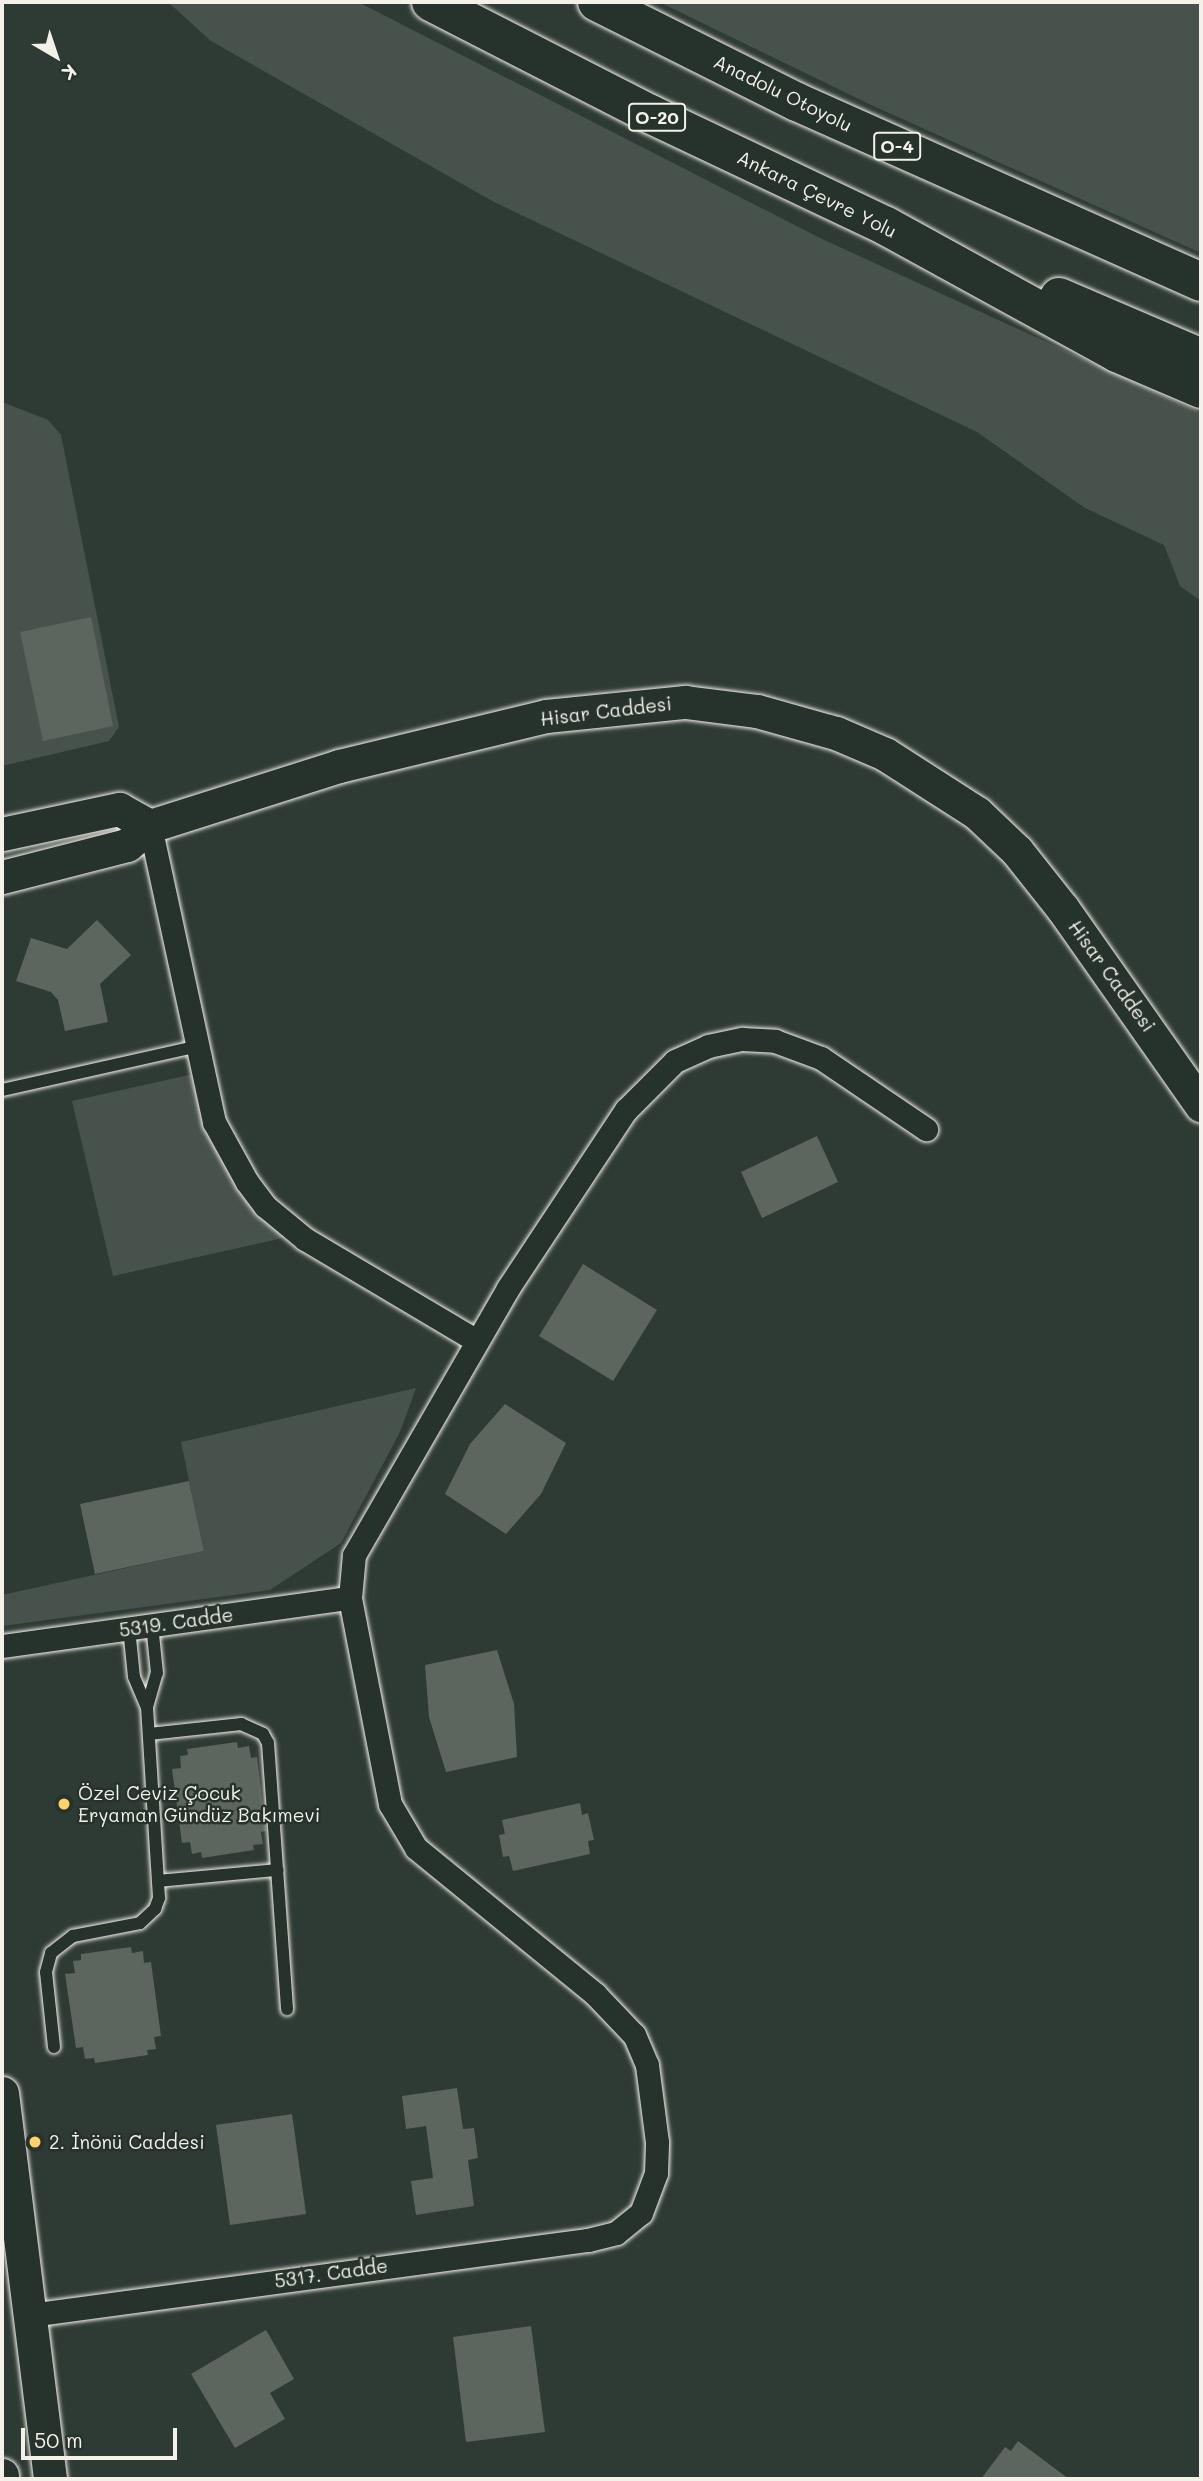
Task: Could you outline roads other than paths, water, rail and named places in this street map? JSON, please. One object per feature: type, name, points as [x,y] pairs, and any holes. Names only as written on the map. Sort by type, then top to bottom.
[{"type":"highway","name":"Ankara Çevre Yolu","points":[[431,2],[650,114],[886,226],[1117,353],[1201,389]]},
{"type":"highway","name":"Anadolu Otoyolu","points":[[597,2],[797,102],[1201,282]]},
{"type":"highway","points":[[886,226],[1201,358]]},
{"type":"street","name":"Hisar Caddesi","points":[[2,877],[127,845],[150,826],[339,766],[568,712],[685,702],[791,718],[885,754],[977,813],[1017,851],[1063,909],[1201,1104]]},
{"type":"street","points":[[2,834],[119,809],[150,826],[195,1047],[223,1141],[265,1206],[347,1267],[477,1341]]},
{"type":"street","points":[[350,1598],[354,1555],[477,1341],[625,1110],[676,1061],[708,1046],[742,1039],[775,1041],[821,1058],[926,1129]]},
{"type":"street","name":"5319. Cadde","points":[[2,1646],[350,1598]]},
{"type":"street","name":"5317. Cadde","points":[[30,2315],[588,2240],[631,2224],[652,2194],[657,2142],[647,2065],[634,2035],[595,1994],[416,1848],[402,1830],[390,1804],[350,1598]]},
{"type":"street","points":[[2,2094],[50,2479]]},
{"type":"lane","points":[[2,1090],[195,1047]]},
{"type":"lane","points":[[141,1627],[158,1673],[147,1707]]},
{"type":"lane","points":[[54,2047],[46,1972],[51,1953],[73,1936],[141,1923],[155,1909],[158,1881],[147,1707],[134,1678],[141,1627]]},
{"type":"lane","points":[[149,1734],[242,1724],[263,1734],[268,1743],[287,2009]]},
{"type":"lane","points":[[158,1881],[277,1870]]},
{"type":"place","name":"Özel Ceviz Çocuk Eryaman Gündüz Bakımevi","points":[[64,1804]]},
{"type":"place","name":"2. İnönü Caddesi","points":[[35,2142]]}]
